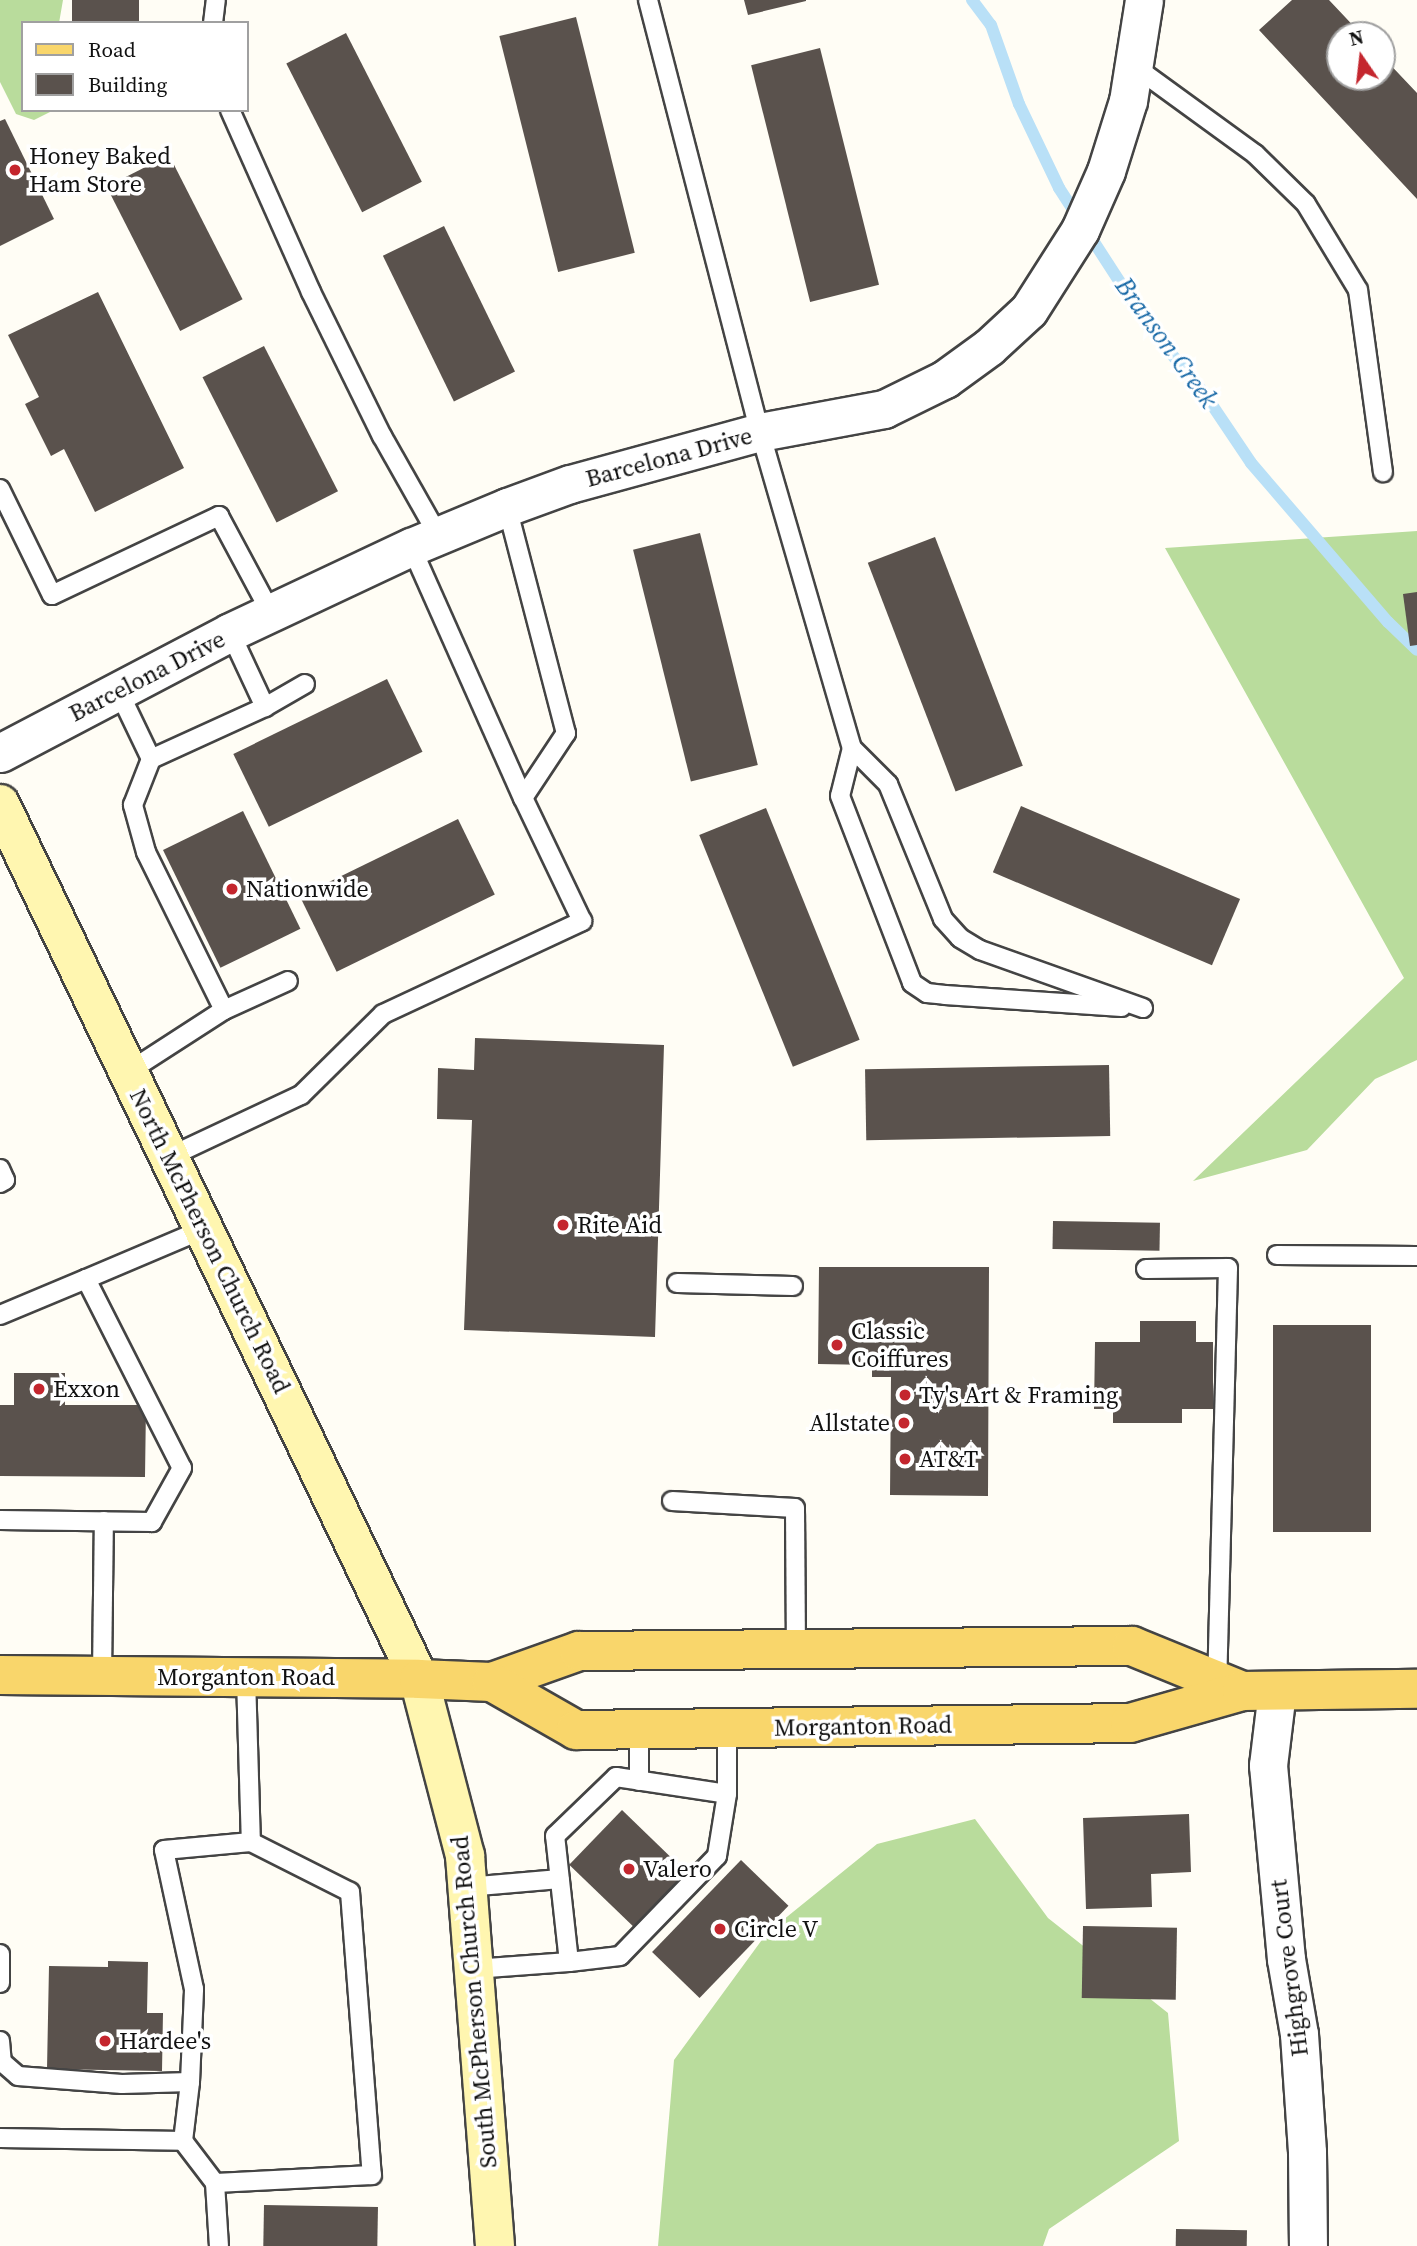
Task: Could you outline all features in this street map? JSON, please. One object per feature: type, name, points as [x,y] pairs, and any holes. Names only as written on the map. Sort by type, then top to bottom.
[{"type":"main road","name":"North McPherson Church Road","points":[[0,804],[419,1679]]},
{"type":"main road","name":"Morganton Road","points":[[0,1675],[492,1682],[579,1651],[1132,1646],[1245,1688]]},
{"type":"main road","name":"South McPherson Church Road","points":[[419,1679],[465,1856],[495,2246]]},
{"type":"main road","name":"Morganton Road","points":[[492,1682],[576,1730],[1130,1723],[1245,1688],[1417,1689]]},
{"type":"street","name":"Barcelona Drive","points":[[0,753],[230,632],[425,541],[507,507],[570,484],[760,432],[884,409],[945,379],[989,347],[1029,310],[1080,230],[1110,159],[1128,101],[1144,0]]},
{"type":"street","name":"Highgrove Court","points":[[1245,1688],[1268,1765],[1286,1959],[1299,2034],[1307,2152],[1308,2246]]},
{"type":"lane","points":[[213,21],[216,0]]},
{"type":"lane","points":[[648,0],[760,432],[852,748],[888,784],[943,919],[960,938],[980,950],[1143,1009],[927,993],[912,983],[840,796],[852,748]]},
{"type":"lane","points":[[1134,66],[1255,154],[1306,204],[1358,290],[1383,471]]},
{"type":"lane","points":[[169,1157],[300,1095],[383,1014],[582,921],[523,798],[425,541],[359,388],[265,192],[231,112]]},
{"type":"lane","points":[[0,489],[52,595],[219,516],[271,614]]},
{"type":"lane","points":[[507,507],[566,733],[523,798]]},
{"type":"lane","points":[[230,632],[265,707]]},
{"type":"lane","points":[[224,1010],[146,852],[133,805],[151,759],[265,707],[305,684]]},
{"type":"lane","points":[[118,691],[151,759]]},
{"type":"lane","points":[[128,1072],[224,1010],[288,981]]},
{"type":"lane","points":[[0,1169],[5,1181],[0,1183]]},
{"type":"lane","points":[[0,1315],[204,1229]]},
{"type":"lane","points":[[1277,1255],[1417,1256]]},
{"type":"lane","points":[[1146,1269],[1227,1268],[1245,1688]]},
{"type":"lane","points":[[0,1520],[152,1522],[182,1468],[86,1279]]},
{"type":"lane","points":[[677,1283],[793,1286]]},
{"type":"lane","points":[[672,1502],[795,1508],[796,1648]]},
{"type":"lane","points":[[102,1676],[104,1521]]},
{"type":"lane","points":[[246,1677],[251,1842]]},
{"type":"lane","points":[[474,1969],[620,1956],[717,1856],[727,1794],[727,1728]]},
{"type":"lane","points":[[639,1729],[639,1781]]},
{"type":"lane","points":[[569,1962],[555,1836],[616,1777],[727,1794]]},
{"type":"lane","points":[[215,2183],[372,2175],[350,1892],[251,1842],[164,1850],[194,1989],[190,2082],[183,2141],[215,2183],[219,2246]]},
{"type":"lane","points":[[467,1887],[560,1879]]},
{"type":"lane","points":[[0,1954],[0,1983]]},
{"type":"lane","points":[[0,2041],[2,2062],[18,2076],[122,2084],[190,2082]]},
{"type":"lane","points":[[0,2138],[183,2141]]},
{"type":"green space","points":[[0,0],[63,0],[59,21],[21,21],[21,112],[50,112],[34,120],[16,114],[0,82]]},
{"type":"green space","points":[[1417,531],[1417,1060],[1375,1079],[1307,1150],[1193,1181],[1404,978],[1165,548]]},
{"type":"green space","points":[[975,1819],[1048,1918],[1168,2013],[1179,2141],[1049,2229],[1043,2246],[658,2246],[674,2060],[767,1933],[877,1844]]},
{"type":"building","points":[[72,0],[139,0],[139,21],[72,21]]},
{"type":"building","points":[[744,0],[806,0],[806,1],[748,15]]},
{"type":"building","points":[[1292,0],[1329,0],[1349,21],[1326,21],[1326,91],[1396,91],[1396,71],[1417,93],[1417,199],[1259,30]]},
{"type":"building","points":[[576,17],[635,253],[558,272],[499,36]]},
{"type":"building","points":[[346,33],[422,182],[362,212],[286,63]]},
{"type":"building","points":[[820,48],[879,285],[810,302],[751,65]]},
{"type":"building","name":"Honey Baked Ham Store","points":[[5,119],[54,219],[0,246],[0,121]]},
{"type":"building","points":[[169,155],[243,299],[180,331],[107,187]]},
{"type":"building","points":[[444,226],[515,372],[454,401],[383,256]]},
{"type":"building","points":[[98,292],[184,468],[95,512],[64,449],[51,456],[25,404],[39,397],[8,335]]},
{"type":"building","points":[[264,346],[338,491],[277,523],[203,377]]},
{"type":"building","points":[[700,533],[758,765],[691,782],[633,550]]},
{"type":"building","points":[[935,537],[1023,766],[956,792],[868,563]]},
{"type":"building","points":[[1417,592],[1417,645],[1410,646],[1403,594]]},
{"type":"building","points":[[387,679],[423,752],[269,827],[233,754]]},
{"type":"building","points":[[1021,806],[1240,899],[1212,965],[993,872]]},
{"type":"building","points":[[766,808],[860,1040],[793,1067],[699,835]]},
{"type":"building","name":"Nationwide","points":[[243,811],[300,929],[220,968],[163,850]]},
{"type":"building","points":[[458,819],[495,894],[337,972],[300,896]]},
{"type":"building","name":"Rite Aid","points":[[475,1038],[664,1045],[655,1337],[464,1330],[472,1120],[437,1119],[438,1068],[474,1070]]},
{"type":"building","points":[[1109,1065],[1110,1136],[866,1140],[865,1069]]},
{"type":"building","points":[[1053,1221],[1160,1223],[1159,1251],[1053,1249]]},
{"type":"building","points":[[819,1267],[989,1267],[988,1496],[890,1495],[891,1377],[872,1377],[872,1365],[818,1364]]},
{"type":"building","points":[[1140,1321],[1196,1321],[1196,1342],[1213,1342],[1213,1409],[1182,1409],[1182,1423],[1113,1423],[1113,1409],[1094,1409],[1095,1342],[1140,1342]]},
{"type":"building","points":[[1273,1325],[1371,1325],[1371,1532],[1273,1532]]},
{"type":"building","points":[[14,1373],[65,1373],[65,1405],[146,1405],[145,1477],[0,1476],[0,1405],[14,1405]]},
{"type":"building","name":"Valero","points":[[622,1810],[688,1874],[635,1929],[569,1865]]},
{"type":"building","points":[[1189,1814],[1191,1872],[1151,1874],[1152,1907],[1086,1909],[1083,1818]]},
{"type":"building","name":"Circle V","points":[[741,1860],[788,1906],[700,1998],[652,1952]]},
{"type":"building","points":[[1083,1926],[1177,1928],[1176,2000],[1082,1998]]},
{"type":"building","name":"Hardee's","points":[[108,1961],[148,1962],[147,2013],[163,2013],[162,2071],[47,2069],[49,1966],[108,1967]]},
{"type":"building","points":[[264,2205],[378,2207],[377,2246],[263,2246]]},
{"type":"building","points":[[1176,2229],[1247,2230],[1247,2246],[1176,2246]]},
{"type":"waterway","name":"Branson Creek","points":[[972,0],[991,25],[1019,104],[1059,188],[1149,327],[1204,393],[1251,463],[1388,622],[1417,650]]},
{"type":"place","name":"Honey Baked Ham Store","points":[[15,170]]},
{"type":"place","name":"Nationwide","points":[[232,889]]},
{"type":"place","name":"Rite Aid","points":[[563,1225]]},
{"type":"place","name":"Classic Coiffures","points":[[837,1345]]},
{"type":"place","name":"Exxon","points":[[39,1389]]},
{"type":"place","name":"Ty's Art & Framing","points":[[905,1395]]},
{"type":"place","name":"Allstate","points":[[904,1423]]},
{"type":"place","name":"AT&T","points":[[905,1459]]},
{"type":"place","name":"Valero","points":[[629,1869]]},
{"type":"place","name":"Circle V","points":[[720,1929]]},
{"type":"place","name":"Hardee's","points":[[105,2041]]}]
